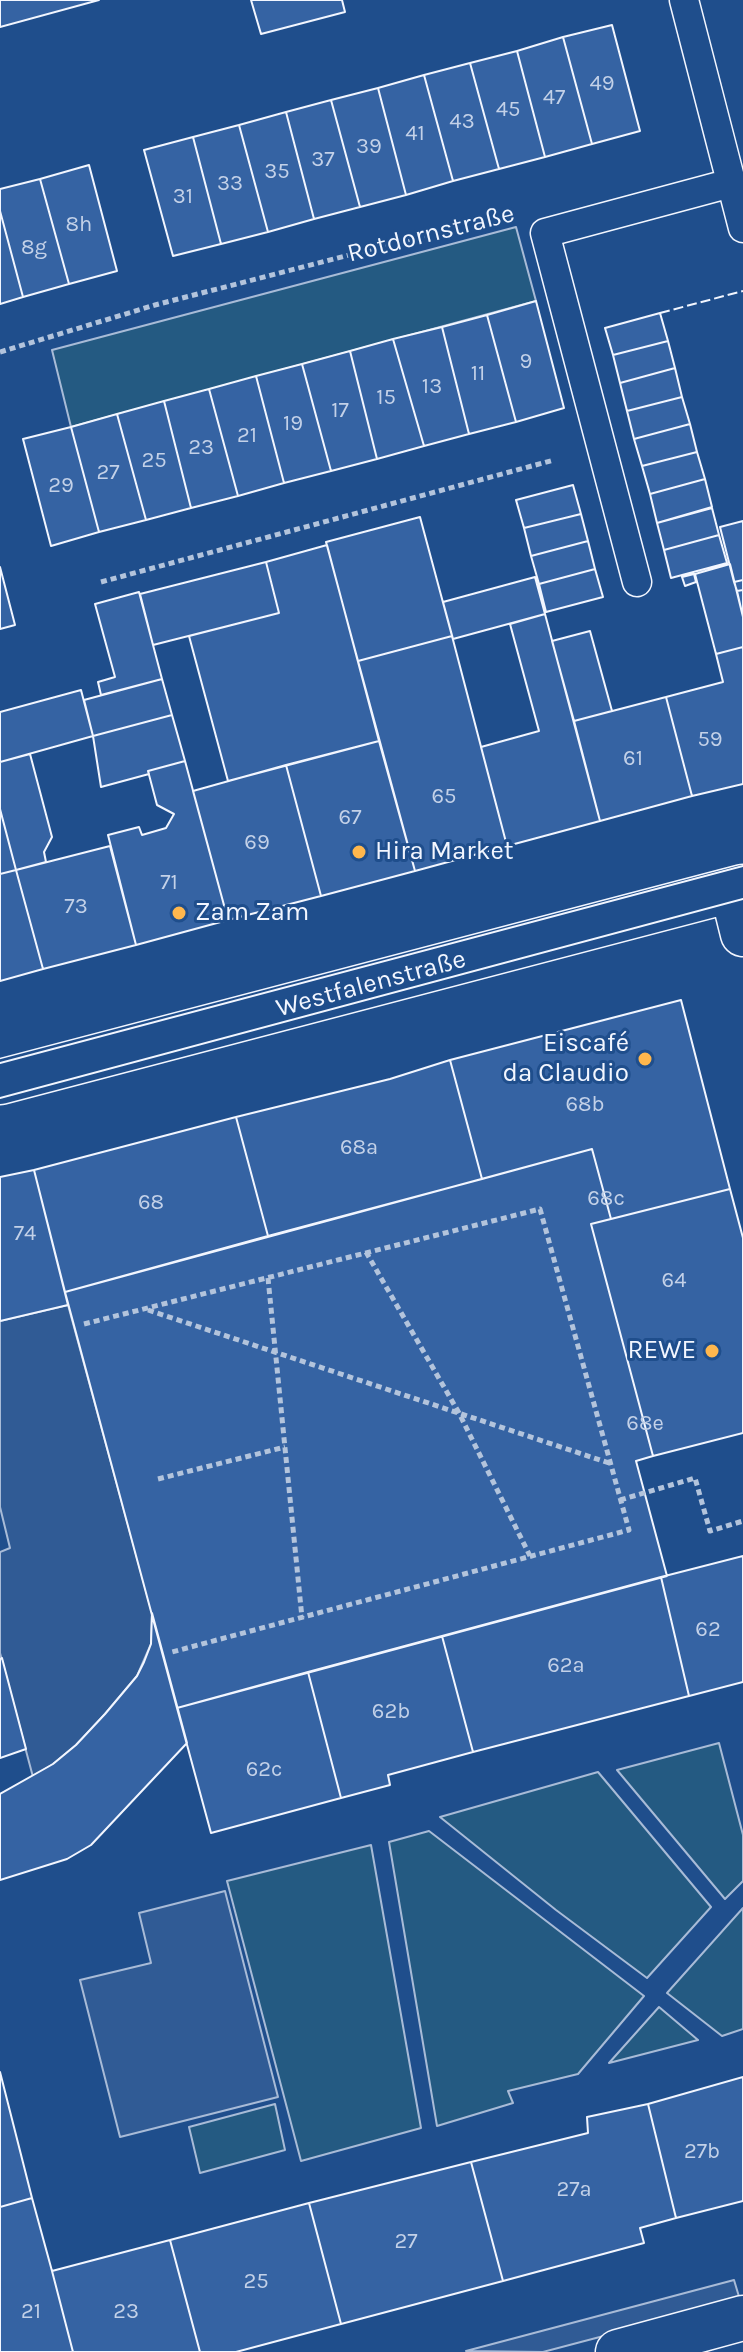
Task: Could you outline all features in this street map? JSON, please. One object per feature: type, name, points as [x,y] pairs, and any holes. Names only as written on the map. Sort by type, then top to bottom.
[{"type":"street","points":[[737,888],[743,934]]},
{"type":"street","name":"Westfalenstraße","points":[[0,1082],[737,888]]},
{"type":"street","points":[[618,2352],[743,2318]]},
{"type":"lane","points":[[684,0],[743,228]]},
{"type":"lane","name":"Rotdornstraße","points":[[545,233],[731,183]]},
{"type":"lane","points":[[545,233],[637,582]]},
{"type":"path","name":"Rotdornstraße","points":[[0,352],[155,305],[539,206],[545,233]]},
{"type":"path","points":[[101,582],[602,448]]},
{"type":"path","points":[[84,1324],[540,1209],[629,1530],[172,1652]]},
{"type":"path","points":[[366,1252],[459,1413],[530,1556]]},
{"type":"path","points":[[268,1278],[302,1618]]},
{"type":"path","points":[[145,1309],[610,1464]]},
{"type":"path","points":[[158,1479],[285,1447]]},
{"type":"path","points":[[620,1500],[695,1478],[710,1531],[743,1521]]},
{"type":"shaded area","points":[[516,227],[536,301],[71,427],[52,350]]},
{"type":"shaded area","points":[[68,1305],[152,1613],[151,1644],[137,1676],[105,1714],[76,1745],[33,1777],[0,1653],[0,1552],[10,1548],[0,1507],[0,1321]]},
{"type":"shaded area","points":[[719,1743],[743,1835],[743,1881],[725,1899],[617,1770]]},
{"type":"shaded area","points":[[598,1772],[711,1907],[647,1978],[440,1817]]},
{"type":"shaded area","points":[[429,1831],[644,1996],[578,2074],[508,2091],[513,2103],[437,2126],[389,1842]]},
{"type":"shaded area","points":[[371,1845],[421,2128],[301,2161],[227,1881]]},
{"type":"shaded area","points":[[225,1891],[278,2097],[120,2137],[80,1980],[151,1963],[139,1913]]},
{"type":"shaded area","points":[[743,1908],[743,2029],[722,2036],[667,1993]]},
{"type":"shaded area","points":[[659,2007],[698,2040],[609,2063]]},
{"type":"shaded area","points":[[275,2104],[285,2150],[200,2173],[189,2127]]},
{"type":"shaded area","points":[[734,2280],[740,2300],[543,2352],[466,2351]]},
{"type":"building","points":[[0,0],[99,0],[0,27]]},
{"type":"building","points":[[251,0],[342,0],[345,12],[261,34]]},
{"type":"building","points":[[612,25],[640,131],[592,144],[563,37]]},
{"type":"building","points":[[563,37],[592,144],[545,157],[517,51]]},
{"type":"building","points":[[517,51],[545,157],[499,169],[470,63]]},
{"type":"building","points":[[470,63],[499,169],[453,181],[424,75]]},
{"type":"building","points":[[424,75],[453,181],[406,195],[378,88]]},
{"type":"building","points":[[378,88],[406,195],[360,207],[331,100]]},
{"type":"building","points":[[331,100],[360,207],[314,219],[286,112]]},
{"type":"building","points":[[286,112],[314,219],[268,232],[239,125]]},
{"type":"building","points":[[239,125],[268,232],[221,244],[193,137]]},
{"type":"building","points":[[193,137],[221,244],[173,256],[144,150]]},
{"type":"building","points":[[89,165],[117,271],[69,284],[40,179]]},
{"type":"building","points":[[40,179],[69,284],[23,297],[0,211],[0,189]]},
{"type":"building","points":[[0,211],[23,297],[0,304]]},
{"type":"building","points":[[536,301],[564,408],[516,422],[487,315]]},
{"type":"building","points":[[660,313],[668,341],[613,355],[605,328]]},
{"type":"building","points":[[487,315],[516,422],[469,434],[442,327]]},
{"type":"building","points":[[442,327],[469,434],[424,446],[393,339]]},
{"type":"building","points":[[393,339],[424,446],[377,459],[350,351]]},
{"type":"building","points":[[668,341],[675,368],[620,383],[613,355]]},
{"type":"building","points":[[350,351],[377,459],[331,471],[302,364]]},
{"type":"building","points":[[302,364],[331,471],[284,483],[256,376]]},
{"type":"building","points":[[675,368],[682,397],[627,411],[620,383]]},
{"type":"building","points":[[256,376],[284,483],[238,496],[209,389]]},
{"type":"building","points":[[209,389],[238,496],[191,508],[164,401]]},
{"type":"building","points":[[682,397],[690,424],[634,439],[627,411]]},
{"type":"building","points":[[164,401],[191,508],[146,520],[117,414]]},
{"type":"building","points":[[117,414],[146,520],[99,532],[71,427]]},
{"type":"building","points":[[690,424],[697,452],[642,466],[634,439]]},
{"type":"building","points":[[71,427],[99,532],[51,546],[23,439]]},
{"type":"building","points":[[697,452],[705,479],[650,494],[642,466]]},
{"type":"building","points":[[705,479],[712,507],[657,523],[650,494]]},
{"type":"building","points":[[573,485],[581,514],[524,528],[516,500]]},
{"type":"building","points":[[712,508],[719,535],[664,550],[657,523]]},
{"type":"building","points":[[581,514],[588,541],[531,556],[524,528]]},
{"type":"building","points":[[420,517],[452,636],[358,661],[326,542]]},
{"type":"building","points":[[743,521],[743,580],[734,582],[720,527]]},
{"type":"building","points":[[719,535],[727,563],[671,578],[664,550]]},
{"type":"building","points":[[588,541],[595,569],[539,584],[531,556]]},
{"type":"building","points":[[327,545],[379,741],[228,781],[189,636],[279,613],[266,562]]},
{"type":"building","points":[[266,562],[279,613],[153,645],[140,594]]},
{"type":"building","points":[[730,564],[743,617],[743,647],[716,654],[695,574]]},
{"type":"building","points":[[0,567],[15,625],[0,629]]},
{"type":"building","points":[[595,569],[603,597],[546,612],[539,584]]},
{"type":"building","points":[[694,574],[696,582],[685,586],[682,577]]},
{"type":"building","points":[[535,577],[545,614],[453,639],[443,602]]},
{"type":"building","points":[[743,580],[743,590],[737,591],[734,582]]},
{"type":"building","points":[[743,590],[743,617],[737,591]]},
{"type":"building","points":[[139,592],[162,679],[101,695],[98,682],[115,677],[95,604]]},
{"type":"building","points":[[545,614],[600,821],[507,846],[481,747],[539,731],[510,624]]},
{"type":"building","points":[[590,631],[612,711],[574,721],[552,641]]},
{"type":"building","points":[[452,636],[507,846],[415,871],[358,661]]},
{"type":"building","points":[[743,647],[743,784],[692,796],[666,697],[723,682],[716,654]]},
{"type":"building","points":[[162,679],[172,715],[93,736],[84,700]]},
{"type":"building","points":[[81,690],[93,736],[0,762],[0,712]]},
{"type":"building","points":[[666,697],[692,796],[600,821],[574,721]]},
{"type":"building","points":[[172,715],[185,761],[101,787],[93,736]]},
{"type":"building","points":[[379,741],[415,871],[321,896],[286,765]]},
{"type":"building","points":[[30,754],[52,837],[44,852],[46,862],[16,870],[0,809],[0,762]]},
{"type":"building","points":[[185,761],[228,920],[136,945],[108,835],[139,827],[142,835],[166,828],[174,814],[157,805],[148,771]]},
{"type":"building","points":[[286,765],[321,896],[228,920],[193,791]]},
{"type":"building","points":[[0,809],[16,870],[0,874]]},
{"type":"building","points":[[110,846],[136,945],[43,969],[16,870]]},
{"type":"building","points":[[16,870],[43,969],[0,981],[0,874]]},
{"type":"building","points":[[681,1000],[730,1189],[611,1219],[592,1149],[482,1179],[450,1060]]},
{"type":"building","points":[[450,1060],[482,1179],[268,1236],[236,1117],[390,1079]]},
{"type":"building","points":[[236,1117],[268,1236],[65,1292],[34,1170]]},
{"type":"building","points":[[592,1149],[611,1219],[591,1224],[653,1456],[636,1461],[667,1576],[177,1708],[65,1292]]},
{"type":"building","points":[[34,1170],[68,1305],[0,1321],[0,1177]]},
{"type":"building","points":[[730,1189],[743,1238],[743,1433],[653,1456],[591,1224]]},
{"type":"building","points":[[743,1556],[743,1682],[689,1696],[661,1577]]},
{"type":"building","points":[[661,1577],[689,1696],[473,1752],[442,1636]]},
{"type":"building","points":[[152,1613],[187,1743],[91,1845],[67,1859],[0,1880],[0,1794],[53,1764],[76,1745],[137,1676],[151,1644]]},
{"type":"building","points":[[442,1636],[473,1752],[388,1775],[390,1785],[341,1798],[308,1672]]},
{"type":"building","points":[[0,1659],[26,1749],[0,1758]]},
{"type":"building","points":[[308,1672],[341,1798],[211,1833],[177,1708]]},
{"type":"building","points":[[0,2072],[32,2198],[0,2207]]},
{"type":"building","points":[[743,2077],[743,2201],[676,2218],[648,2104]]},
{"type":"building","points":[[648,2104],[676,2218],[640,2228],[644,2243],[503,2281],[471,2162],[588,2133],[587,2117]]},
{"type":"building","points":[[471,2162],[503,2281],[341,2324],[309,2203]]},
{"type":"building","points":[[32,2198],[73,2352],[0,2352],[0,2207]]},
{"type":"building","points":[[309,2203],[341,2324],[236,2352],[200,2352],[170,2240]]},
{"type":"building","points":[[170,2240],[200,2352],[73,2352],[52,2271]]},
{"type":"tram line","points":[[0,1063],[743,866]]},
{"type":"tram line","points":[[0,1098],[743,899]]},
{"type":"fence","points":[[660,313],[743,291]]},
{"type":"place","name":"Hira Market","points":[[359,852]]},
{"type":"place","name":"Zam Zam","points":[[179,913]]},
{"type":"place","name":"Eiscafé da Claudio","points":[[645,1059]]},
{"type":"place","name":"REWE","points":[[712,1351]]}]
